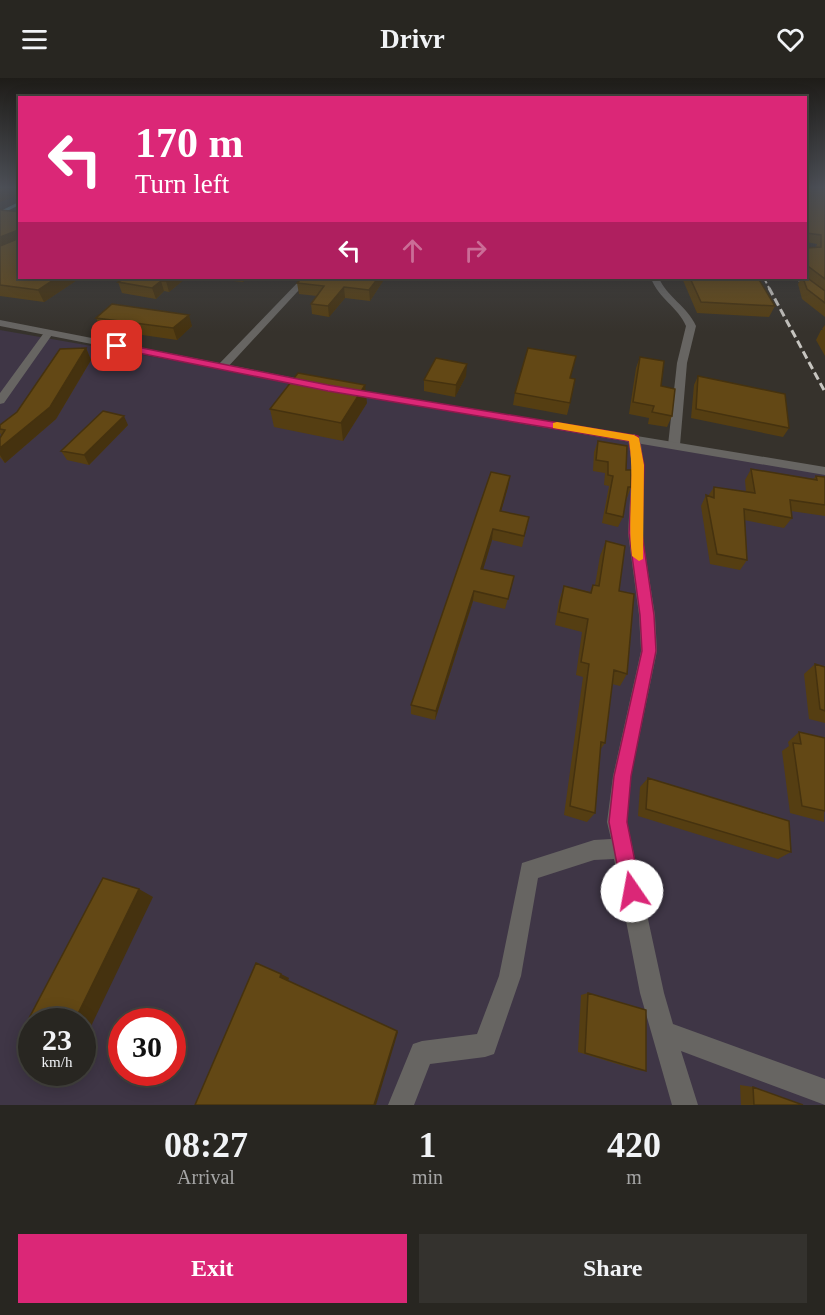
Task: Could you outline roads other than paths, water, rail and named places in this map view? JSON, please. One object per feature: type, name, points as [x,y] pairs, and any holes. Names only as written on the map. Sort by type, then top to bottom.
[{"type":"street","points":[[222,367],[305,279]]},
{"type":"street","points":[[656,279],[664,292],[682,309],[692,326],[682,363],[674,445]]},
{"type":"street","points":[[799,279],[825,299]]},
{"type":"street","points":[[0,323],[334,389],[825,471]]},
{"type":"street","points":[[0,401],[49,332]]},
{"type":"street","points":[[634,438],[639,465],[635,533],[647,615],[649,651],[622,776],[618,822],[662,1032],[685,1105]]},
{"type":"street","points":[[401,1105],[422,1053],[485,1045],[510,976],[529,870],[594,850],[623,849]]},
{"type":"street","points":[[662,1032],[825,1092]]},
{"type":"railway","points":[[764,279],[769,288]]},
{"type":"railway","points":[[769,288],[825,392]]}]
